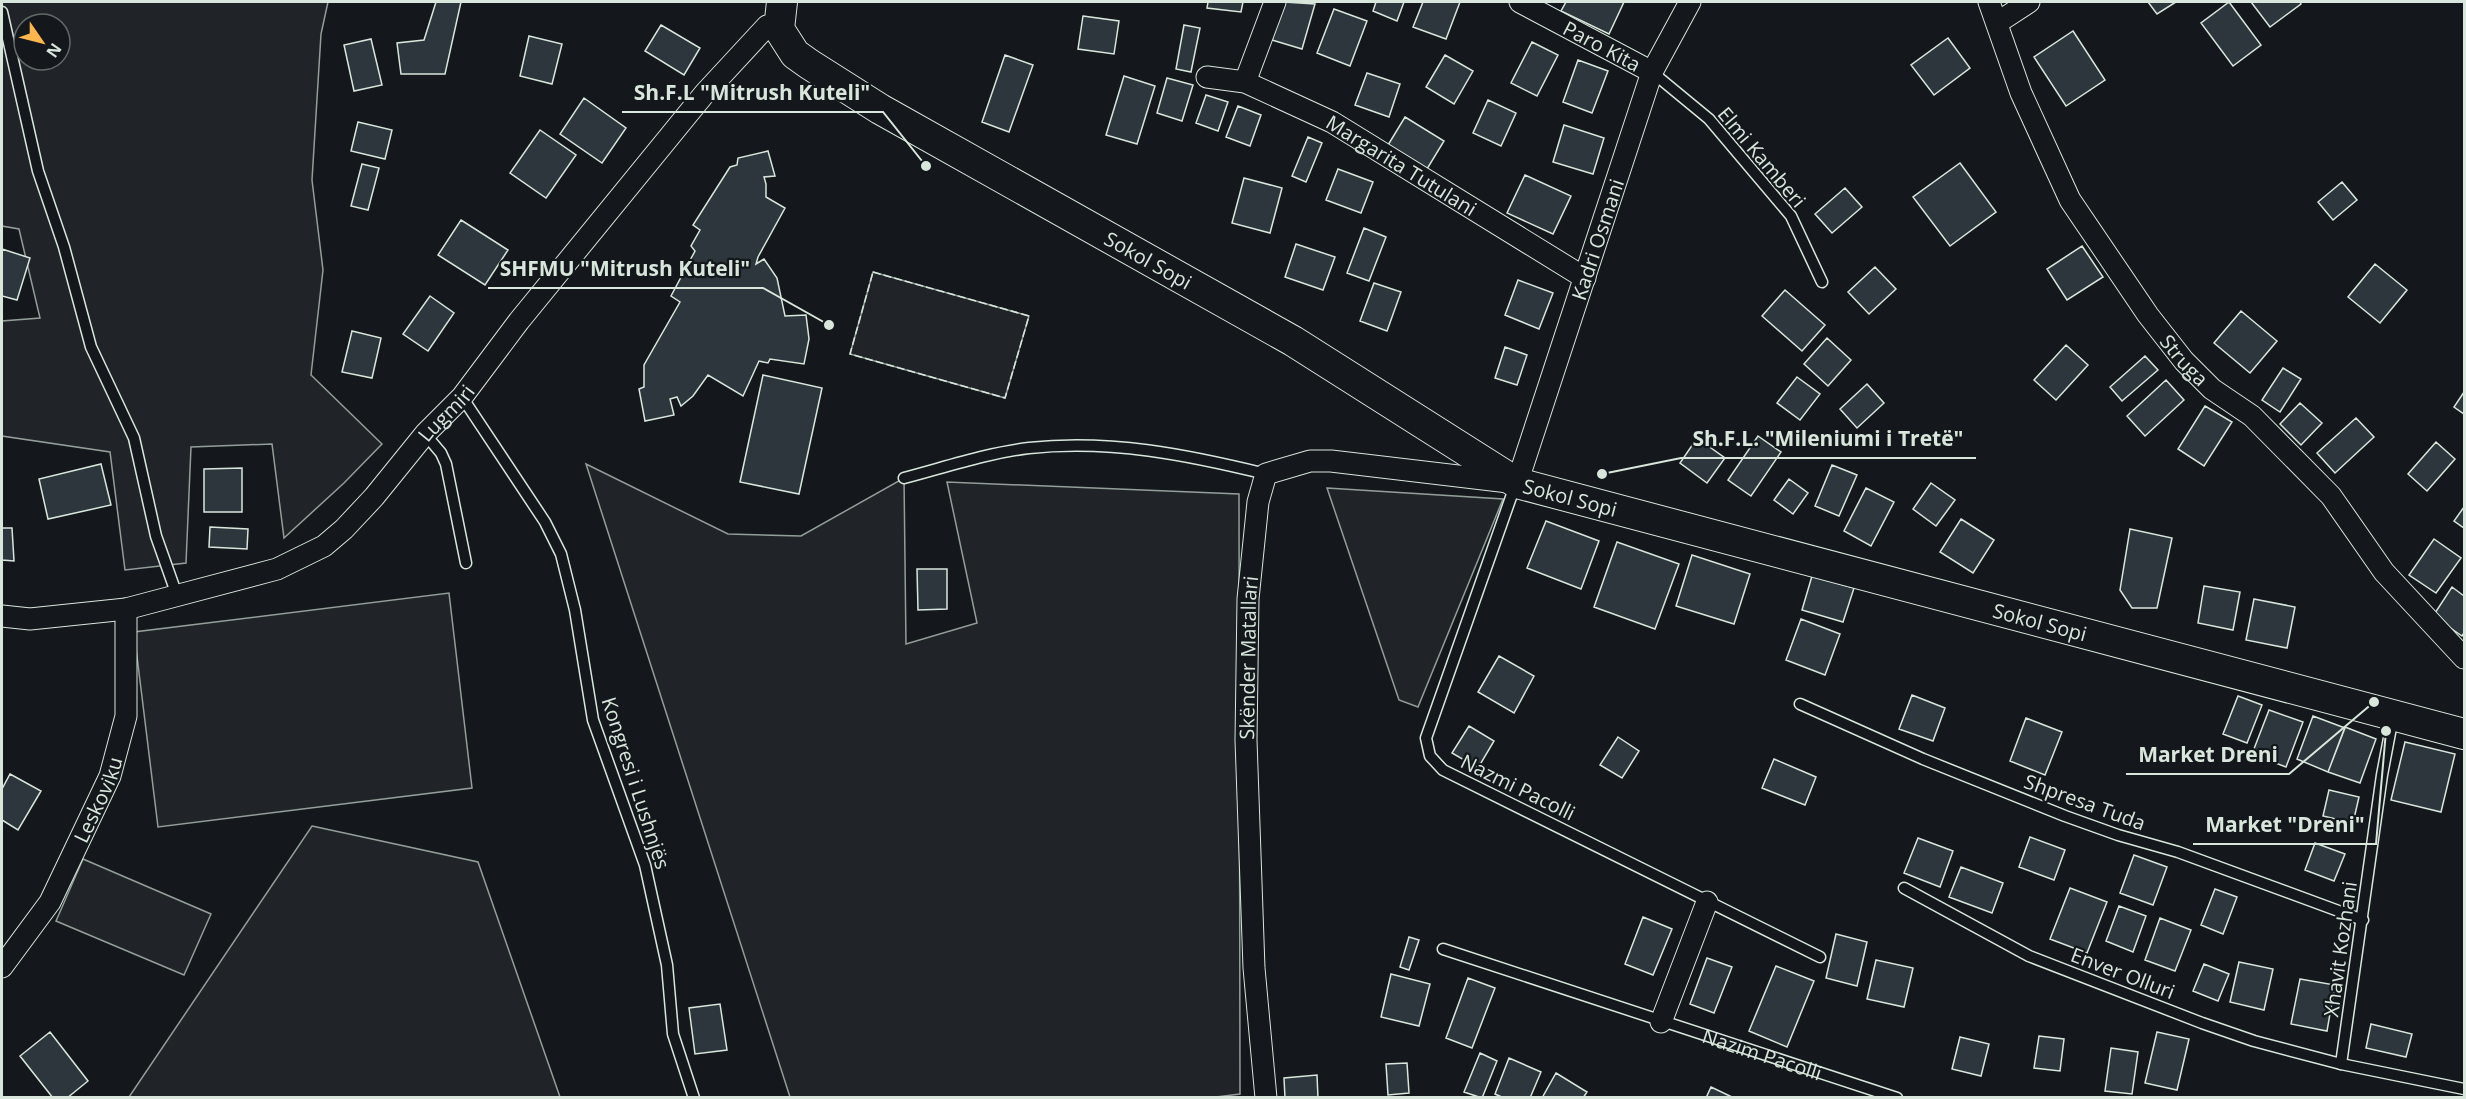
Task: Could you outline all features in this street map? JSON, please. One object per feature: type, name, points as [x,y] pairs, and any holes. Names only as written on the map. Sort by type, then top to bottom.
[{"type":"street","points":[[1245,82],[1275,2]]},
{"type":"street","name":"Paro Kita","points":[[1520,2],[1652,72]]},
{"type":"street","name":"Kadri Osmani","points":[[1517,483],[1652,72],[1690,2]]},
{"type":"street","name":"Struga","points":[[1989,2],[2021,93],[2070,200],[2148,315],[2184,361],[2205,382],[2252,416],[2331,496],[2384,572],[2464,658]]},
{"type":"street","points":[[1997,23],[2029,2]]},
{"type":"street","name":"Lugmiri","points":[[2,616],[30,619],[126,609],[277,569],[324,546],[374,497],[425,434],[462,397],[519,321],[705,93],[767,26],[781,15]]},
{"type":"street","name":"Sokol Sopi","points":[[781,15],[795,54],[880,109],[1293,341],[1517,483],[2464,734]]},
{"type":"street","name":"Margarita Tutulani","points":[[1207,76],[1245,82],[1332,122],[1585,278]]},
{"type":"street","points":[[1266,474],[1310,461],[1331,461],[1517,483]]},
{"type":"street","name":"Skënder Matallari","points":[[1266,474],[1258,502],[1248,599],[1246,740],[1254,968],[1266,1098]]},
{"type":"street","name":"Leskoviku","points":[[2,967],[50,902],[110,776],[126,716],[126,609]]},
{"type":"street","points":[[1661,1022],[1707,902]]},
{"type":"lane","points":[[2,12],[38,171],[64,247],[91,347],[134,438],[156,536],[178,597]]},
{"type":"lane","name":"Elmi Kamberi","points":[[1652,72],[1709,119],[1791,216],[1822,282]]},
{"type":"lane","name":"Kongresi i Lushnjës","points":[[462,397],[545,522],[561,555],[575,610],[593,720],[645,865],[667,965],[673,1034],[694,1098]]},
{"type":"lane","points":[[425,434],[441,453],[448,471],[466,563]]},
{"type":"lane","points":[[904,478],[994,454],[1031,448],[1101,447],[1168,452],[1266,474]]},
{"type":"lane","name":"Nazmi Pacolli","points":[[1517,483],[1426,738],[1430,756],[1443,770],[1820,957]]},
{"type":"lane","name":"Shpresa Tuda","points":[[1800,705],[1923,759],[2065,816],[2178,852],[2363,920]]},
{"type":"lane","name":"Xhavit Kozhani","points":[[2341,1064],[2382,775],[2393,714]]},
{"type":"lane","name":"Enver Olluri","points":[[1904,888],[2029,956],[2062,970],[2254,1041],[2341,1064]]},
{"type":"lane","name":"Nazim Pacolli","points":[[1443,949],[1897,1098]]},
{"type":"lane","points":[[2341,1064],[2464,1089]]},
{"type":"shaded area","points":[[2,2],[328,2],[321,34],[312,180],[323,270],[311,375],[382,444],[344,483],[284,538],[272,444],[191,447],[186,563],[125,570],[110,452],[2,436],[2,321],[40,318],[19,229],[2,226]]},
{"type":"shaded area","points":[[873,272],[1029,316],[1005,398],[850,354]]},
{"type":"shaded area","points":[[586,464],[728,534],[801,536],[904,478],[906,644],[977,623],[947,482],[1239,494],[1240,1094],[1208,1098],[790,1097]]},
{"type":"shaded area","points":[[1327,488],[1503,499],[1418,707],[1399,700]]},
{"type":"shaded area","points":[[449,593],[472,788],[158,827],[134,632]]},
{"type":"shaded area","points":[[312,826],[478,862],[560,1097],[129,1097]]},
{"type":"shaded area","points":[[83,859],[211,914],[184,975],[56,921]]},
{"type":"building","points":[[436,2],[461,2],[445,74],[401,74],[397,43],[424,40]]},
{"type":"building","points":[[1208,2],[1243,2],[1241,12],[1207,8]]},
{"type":"building","points":[[1284,2],[1315,4],[1302,49],[1272,40]]},
{"type":"building","points":[[1376,2],[1404,2],[1397,21],[1373,11]]},
{"type":"building","points":[[1423,2],[1460,2],[1446,39],[1413,27]]},
{"type":"building","points":[[1566,2],[1624,2],[1609,34],[1561,11]]},
{"type":"building","points":[[2148,2],[2176,2],[2157,14]]},
{"type":"building","points":[[2229,2],[2261,45],[2233,66],[2201,23]]},
{"type":"building","points":[[2251,2],[2300,2],[2301,4],[2270,27]]},
{"type":"building","points":[[1334,9],[1367,21],[1350,66],[1317,53]]},
{"type":"building","points":[[1083,16],[1119,21],[1114,54],[1078,49]]},
{"type":"building","points":[[661,25],[700,48],[684,75],[645,51]]},
{"type":"building","points":[[1184,25],[1200,28],[1191,72],[1176,69]]},
{"type":"building","points":[[2073,31],[2105,80],[2066,106],[2034,57]]},
{"type":"building","points":[[529,36],[562,44],[552,84],[520,76]]},
{"type":"building","points":[[1948,38],[1970,68],[1934,95],[1911,65]]},
{"type":"building","points":[[371,39],[382,85],[354,91],[344,45]]},
{"type":"building","points":[[1532,42],[1558,55],[1537,96],[1511,83]]},
{"type":"building","points":[[1005,55],[1033,65],[1009,132],[982,122]]},
{"type":"building","points":[[1445,55],[1473,71],[1454,104],[1426,87]]},
{"type":"building","points":[[1578,60],[1608,71],[1592,113],[1563,102]]},
{"type":"building","points":[[1367,73],[1400,84],[1389,117],[1355,105]]},
{"type":"building","points":[[1124,76],[1155,86],[1137,144],[1106,135]]},
{"type":"building","points":[[1167,78],[1193,85],[1182,121],[1157,113]]},
{"type":"building","points":[[1206,95],[1228,102],[1218,131],[1196,123]]},
{"type":"building","points":[[584,98],[626,128],[602,163],[560,134]]},
{"type":"building","points":[[1488,100],[1516,113],[1501,146],[1473,133]]},
{"type":"building","points":[[1238,106],[1261,115],[1250,146],[1226,137]]},
{"type":"building","points":[[1405,117],[1444,141],[1427,169],[1388,145]]},
{"type":"building","points":[[358,122],[392,130],[385,159],[351,151]]},
{"type":"building","points":[[1564,125],[1604,138],[1593,174],[1553,162]]},
{"type":"building","points":[[540,130],[576,155],[546,198],[510,173]]},
{"type":"building","points":[[1308,137],[1322,143],[1306,182],[1292,176]]},
{"type":"building","points":[[768,151],[775,176],[764,177],[766,197],[785,208],[756,264],[764,259],[777,278],[785,316],[806,315],[809,339],[804,364],[770,359],[768,363],[759,361],[743,396],[708,375],[693,396],[681,406],[677,397],[670,399],[674,415],[645,421],[639,389],[644,387],[644,365],[680,302],[671,296],[695,251],[691,246],[700,230],[693,225],[730,167],[737,165],[738,158]]},
{"type":"building","points":[[1960,163],[1996,212],[1950,246],[1913,197]]},
{"type":"building","points":[[362,164],[379,168],[368,210],[351,206]]},
{"type":"building","points":[[1338,169],[1373,182],[1361,213],[1326,200]]},
{"type":"building","points":[[1525,175],[1571,196],[1553,234],[1507,213]]},
{"type":"building","points":[[1244,178],[1282,188],[1270,233],[1232,223]]},
{"type":"building","points":[[2342,182],[2357,200],[2333,220],[2318,202]]},
{"type":"building","points":[[1845,188],[1862,207],[1832,233],[1815,214]]},
{"type":"building","points":[[461,220],[508,250],[485,285],[438,255]]},
{"type":"building","points":[[1364,228],[1386,237],[1369,281],[1347,273]]},
{"type":"building","points":[[1296,244],[1335,257],[1323,290],[1285,277]]},
{"type":"building","points":[[2082,246],[2103,277],[2067,300],[2047,269]]},
{"type":"building","points":[[2,249],[30,258],[17,300],[2,296]]},
{"type":"building","points":[[2375,264],[2407,290],[2380,323],[2348,297]]},
{"type":"building","points":[[1875,267],[1896,289],[1869,314],[1848,292]]},
{"type":"building","points":[[1518,280],[1553,293],[1539,329],[1505,315]]},
{"type":"building","points":[[1374,283],[1401,292],[1387,331],[1360,321]]},
{"type":"building","points":[[1785,290],[1825,325],[1802,351],[1762,316]]},
{"type":"building","points":[[430,296],[454,313],[428,351],[403,334]]},
{"type":"building","points":[[2241,311],[2277,341],[2250,373],[2214,343]]},
{"type":"building","points":[[352,331],[381,338],[372,378],[342,372]]},
{"type":"building","points":[[1827,338],[1851,360],[1828,386],[1804,364]]},
{"type":"building","points":[[2066,345],[2088,365],[2056,400],[2034,380]]},
{"type":"building","points":[[1505,347],[1527,355],[1517,385],[1495,378]]},
{"type":"building","points":[[2145,356],[2158,370],[2122,401],[2110,387]]},
{"type":"building","points":[[2283,368],[2301,379],[2280,412],[2262,400]]},
{"type":"building","points":[[763,375],[822,388],[799,494],[740,482]]},
{"type":"building","points":[[1797,377],[1820,394],[1800,420],[1777,403]]},
{"type":"building","points":[[2166,380],[2184,400],[2145,436],[2127,416]]},
{"type":"building","points":[[1867,384],[1884,403],[1857,428],[1840,409]]},
{"type":"building","points":[[2464,392],[2464,414],[2454,407]]},
{"type":"building","points":[[2300,403],[2322,423],[2301,445],[2280,424]]},
{"type":"building","points":[[2205,406],[2232,422],[2204,466],[2178,449]]},
{"type":"building","points":[[2356,418],[2374,437],[2335,473],[2317,453]]},
{"type":"building","points":[[1758,436],[1781,452],[1751,496],[1728,480]]},
{"type":"building","points":[[1697,438],[1725,458],[1707,483],[1680,463]]},
{"type":"building","points":[[2436,442],[2455,459],[2427,491],[2408,474]]},
{"type":"building","points":[[101,464],[111,505],[48,519],[39,479]]},
{"type":"building","points":[[1832,465],[1857,475],[1839,516],[1815,506]]},
{"type":"building","points":[[242,468],[242,512],[204,512],[204,469]]},
{"type":"building","points":[[1789,479],[1808,493],[1793,514],[1774,500]]},
{"type":"building","points":[[1931,483],[1955,500],[1936,526],[1913,509]]},
{"type":"building","points":[[1866,488],[1894,502],[1871,546],[1844,531]]},
{"type":"building","points":[[2464,507],[2464,528],[2454,521]]},
{"type":"building","points":[[1961,519],[1994,540],[1973,573],[1940,552]]},
{"type":"building","points":[[1546,521],[1599,541],[1581,589],[1527,568]]},
{"type":"building","points":[[210,527],[248,529],[247,549],[209,547]]},
{"type":"building","points":[[2,528],[12,528],[14,561],[2,560]]},
{"type":"building","points":[[2130,529],[2172,538],[2157,608],[2132,608],[2120,590]]},
{"type":"building","points":[[2434,539],[2461,558],[2436,593],[2409,575]]},
{"type":"building","points":[[1617,542],[1679,564],[1655,629],[1594,607]]},
{"type":"building","points":[[1692,555],[1750,574],[1734,624],[1676,606]]},
{"type":"building","points":[[917,569],[947,569],[947,609],[918,610]]},
{"type":"building","points":[[1812,576],[1854,588],[1843,622],[1802,610]]},
{"type":"building","points":[[2204,586],[2240,592],[2233,630],[2198,623]]},
{"type":"building","points":[[2452,587],[2464,596],[2464,633],[2462,636],[2433,616]]},
{"type":"building","points":[[2254,599],[2295,607],[2287,648],[2246,640]]},
{"type":"building","points":[[1801,619],[1840,634],[1825,675],[1786,660]]},
{"type":"building","points":[[1499,656],[1534,676],[1514,713],[1478,692]]},
{"type":"building","points":[[1912,695],[1945,708],[1933,741],[1899,729]]},
{"type":"building","points":[[2238,696],[2262,705],[2247,743],[2223,734]]},
{"type":"building","points":[[2269,710],[2303,722],[2286,767],[2252,754]]},
{"type":"building","points":[[2313,716],[2345,728],[2328,772],[2297,759]]},
{"type":"building","points":[[2026,718],[2062,732],[2045,775],[2010,761]]},
{"type":"building","points":[[1469,726],[1494,741],[1478,768],[1452,753]]},
{"type":"building","points":[[2345,727],[2376,739],[2360,783],[2328,772]]},
{"type":"building","points":[[1618,737],[1639,751],[1622,778],[1600,765]]},
{"type":"building","points":[[2405,742],[2455,754],[2441,812],[2391,800]]},
{"type":"building","points":[[1774,759],[1816,777],[1805,805],[1762,788]]},
{"type":"building","points":[[10,774],[41,791],[18,830],[2,820],[2,789]]},
{"type":"building","points":[[2329,790],[2359,797],[2353,823],[2323,816]]},
{"type":"building","points":[[2030,837],[2065,850],[2054,880],[2019,867]]},
{"type":"building","points":[[1918,838],[1953,851],[1940,887],[1904,873]]},
{"type":"building","points":[[2315,843],[2345,854],[2334,881],[2305,870]]},
{"type":"building","points":[[2134,855],[2167,867],[2153,905],[2120,893]]},
{"type":"building","points":[[1961,867],[2003,883],[1992,913],[1949,897]]},
{"type":"building","points":[[2070,888],[2107,902],[2087,953],[2050,939]]},
{"type":"building","points":[[2215,889],[2237,897],[2223,934],[2201,925]]},
{"type":"building","points":[[2119,906],[2146,916],[2133,952],[2106,941]]},
{"type":"building","points":[[1643,917],[1672,929],[1653,975],[1625,964]]},
{"type":"building","points":[[2160,918],[2191,930],[2175,971],[2145,960]]},
{"type":"building","points":[[1836,934],[1867,942],[1857,986],[1826,978]]},
{"type":"building","points":[[1409,937],[1419,940],[1409,970],[1400,967]]},
{"type":"building","points":[[1707,958],[1732,967],[1714,1013],[1690,1004]]},
{"type":"building","points":[[1876,960],[1913,968],[1904,1007],[1867,999]]},
{"type":"building","points":[[2239,962],[2273,969],[2264,1010],[2230,1002]]},
{"type":"building","points":[[2204,964],[2229,974],[2218,1001],[2193,991]]},
{"type":"building","points":[[1776,966],[1814,981],[1787,1047],[1749,1031]]},
{"type":"building","points":[[1391,974],[1430,984],[1419,1026],[1381,1017]]},
{"type":"building","points":[[1468,978],[1495,988],[1472,1048],[1446,1038]]},
{"type":"building","points":[[2300,979],[2335,985],[2327,1031],[2291,1024]]},
{"type":"building","points":[[720,1004],[727,1050],[695,1054],[689,1008]]},
{"type":"building","points":[[2371,1024],[2412,1034],[2406,1057],[2366,1048]]},
{"type":"building","points":[[50,1032],[88,1081],[67,1098],[53,1098],[20,1056]]},
{"type":"building","points":[[2157,1032],[2189,1039],[2177,1090],[2145,1083]]},
{"type":"building","points":[[2039,1036],[2064,1039],[2060,1071],[2034,1068]]},
{"type":"building","points":[[1960,1037],[1989,1044],[1981,1076],[1952,1069]]},
{"type":"building","points":[[2111,1048],[2138,1052],[2132,1094],[2105,1091]]},
{"type":"building","points":[[1480,1053],[1497,1061],[1482,1098],[1464,1092]]},
{"type":"building","points":[[1509,1058],[1541,1072],[1530,1098],[1504,1098],[1495,1094]]},
{"type":"building","points":[[1407,1063],[1409,1093],[1388,1095],[1386,1064]]},
{"type":"building","points":[[1556,1073],[1587,1092],[1583,1098],[1542,1098]]},
{"type":"building","points":[[1317,1075],[1318,1098],[1285,1098],[1284,1078]]},
{"type":"building","points":[[1711,1087],[1732,1097],[1732,1098],[1706,1098]]},
{"type":"fence","points":[[873,272],[1029,316],[1005,398],[850,354],[873,272]]},
{"type":"place","name":"Sh.F.L \"Mitrush Kuteli\"","points":[[926,166]]},
{"type":"place","name":"SHFMU \"Mitrush Kuteli\"","points":[[829,325]]},
{"type":"place","name":"Sh.F.L. \"Mileniumi i Tretë\"","points":[[1602,474]]},
{"type":"place","name":"Market Dreni","points":[[2374,702]]},
{"type":"place","name":"Market \"Dreni\"","points":[[2386,731]]}]
